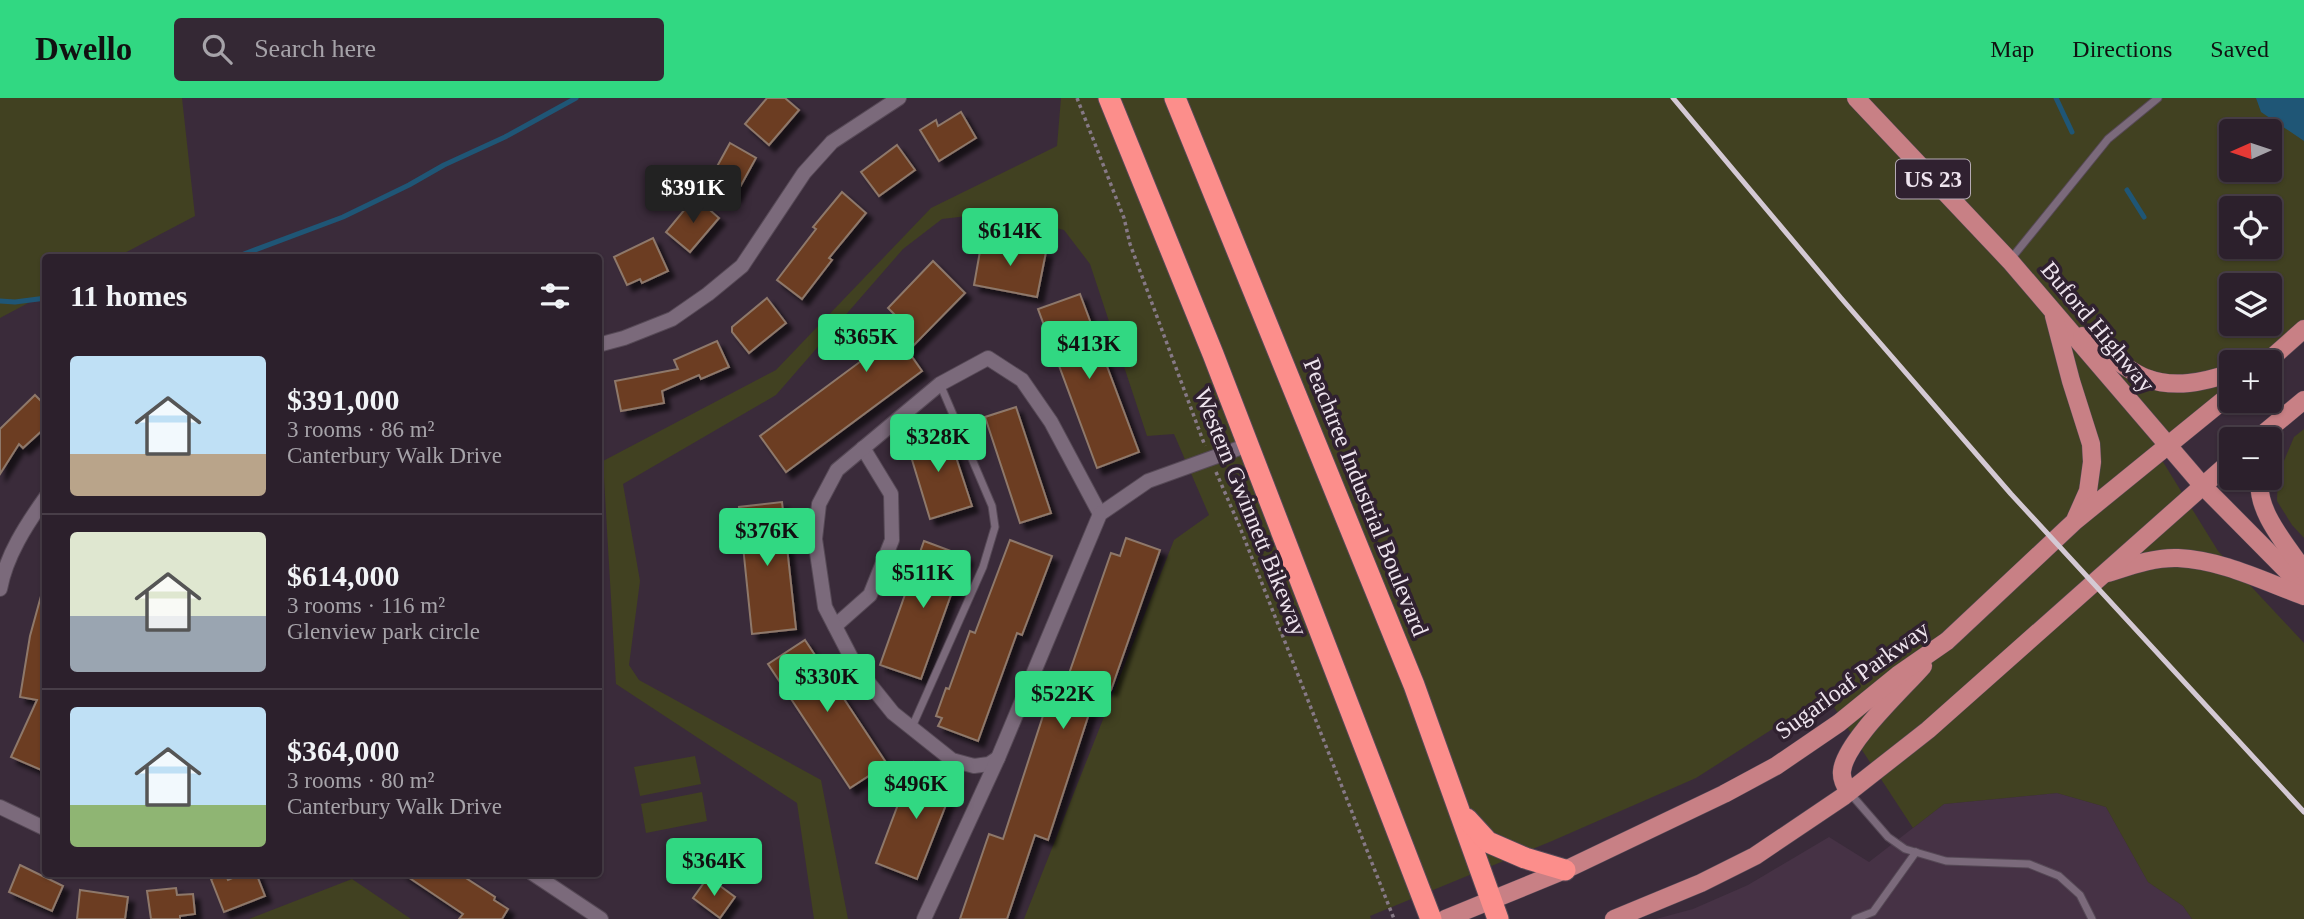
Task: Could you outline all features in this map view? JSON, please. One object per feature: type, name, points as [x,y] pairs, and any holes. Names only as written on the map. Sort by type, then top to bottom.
[{"type":"highway","points":[[1109,98],[1248,445],[1431,919]]},
{"type":"highway","name":"Peachtree Industrial Boulevard","points":[[1175,98],[1414,685],[1494,910]]},
{"type":"highway","points":[[1460,812],[1488,842],[1525,858],[1565,870]]},
{"type":"main road","name":"Buford Highway","points":[[1856,98],[2010,261],[2202,485],[2304,588]]},
{"type":"main road","points":[[2057,317],[2145,378],[2174,385],[2219,377]]},
{"type":"main road","points":[[2057,317],[2091,444],[2092,463],[2088,491],[2075,520]]},
{"type":"main road","points":[[2280,350],[2304,329]]},
{"type":"main road","name":"Sugarloaf Parkway","points":[[1445,919],[1494,910],[1565,870],[1724,794],[1776,766],[1839,723],[1898,675],[1947,641],[2075,520],[2219,404]]},
{"type":"main road","points":[[2272,427],[2300,404]]},
{"type":"main road","points":[[2282,430],[2300,404]]},
{"type":"main road","points":[[1614,919],[1701,883],[1755,856],[1849,792],[1928,730],[2219,471]]},
{"type":"main road","points":[[2260,490],[2264,509],[2304,571]]},
{"type":"main road","points":[[2101,575],[2139,563],[2176,558],[2215,563],[2304,596]]},
{"type":"main road","points":[[1849,792],[1842,770],[1853,746],[1947,641]]},
{"type":"street","points":[[602,344],[672,319],[742,266],[804,173],[832,142],[899,98]]},
{"type":"street","points":[[998,758],[989,764],[974,766],[952,760],[893,713],[856,667],[825,607],[815,539],[819,504],[837,470],[940,384],[988,358],[1022,380],[1051,422],[1100,514]]},
{"type":"street","points":[[924,919],[998,758],[1100,514],[1148,481],[1248,445]]},
{"type":"street","points":[[835,626],[870,595],[891,540],[891,494],[863,448]]},
{"type":"street","points":[[0,589],[3,574],[21,534],[42,503]]},
{"type":"street","points":[[0,807],[42,827]]},
{"type":"street","points":[[538,877],[601,919]]},
{"type":"lane","points":[[2010,261],[2108,139],[2158,98]]},
{"type":"lane","points":[[912,728],[983,567],[995,527],[992,506],[940,384]]},
{"type":"lane","points":[[1849,792],[1888,837],[1905,849],[1946,861],[2029,864],[2059,876],[2066,882],[2080,895],[2092,919]]},
{"type":"lane","points":[[1855,919],[1873,912],[1916,852]]},
{"type":"path","name":"Western Gwinnett Bikeway","points":[[1077,98],[1124,218],[1130,244],[1210,459],[1394,919]]},
{"type":"shaded area","points":[[0,98],[182,98],[195,216],[123,254],[42,254],[42,296],[0,318]]},
{"type":"shaded area","points":[[1061,98],[2304,98],[2304,337],[2282,353],[2282,350],[2219,350],[2219,407],[2160,457],[2218,551],[2304,643],[2304,919],[2192,919],[2183,906],[2148,882],[2106,807],[2057,793],[1944,804],[1913,828],[1826,695],[1696,778],[1370,916],[1371,919],[1024,919],[1174,540],[1209,515],[1174,434],[1147,436],[1090,264],[1064,230],[993,213],[942,219],[903,249],[776,395],[623,484],[640,581],[629,665],[639,680],[821,780],[848,919],[814,919],[797,803],[616,684],[603,461],[776,370],[931,208],[1057,146]]},
{"type":"shaded area","points":[[2304,429],[2304,538],[2277,501],[2277,490],[2282,490],[2282,466],[2294,437]]},
{"type":"shaded area","points":[[695,756],[701,784],[640,796],[634,767]]},
{"type":"shaded area","points":[[702,792],[707,821],[646,833],[641,804]]},
{"type":"shaded area","points":[[2057,793],[2106,807],[2148,882],[2183,906],[2192,919],[1656,919],[1693,909],[1748,885],[1829,837],[1869,862],[1944,804]]},
{"type":"shaded area","points":[[352,879],[411,919],[249,919]]},
{"type":"water","points":[[2256,98],[2304,98],[2304,141],[2282,126],[2282,119],[2271,119],[2261,112]]},
{"type":"building","points":[[767,98],[785,98],[799,110],[769,145],[745,124]]},
{"type":"building","points":[[961,112],[976,138],[939,161],[920,130],[936,120],[938,126]]},
{"type":"building","points":[[730,143],[756,158],[735,196],[709,181]]},
{"type":"building","points":[[897,145],[915,170],[879,196],[861,172]]},
{"type":"building","points":[[842,192],[866,213],[829,258],[832,260],[802,299],[777,280],[816,229],[813,227]]},
{"type":"building","points":[[695,197],[719,218],[690,252],[666,232]]},
{"type":"building","points":[[653,238],[668,271],[642,283],[640,279],[627,285],[614,257]]},
{"type":"building","points":[[982,240],[1046,252],[1037,297],[974,285]]},
{"type":"building","points":[[933,261],[965,293],[908,351],[922,371],[786,472],[760,436],[907,327],[888,308]]},
{"type":"building","points":[[1080,294],[1139,452],[1097,468],[1038,309]]},
{"type":"building","points":[[767,298],[786,323],[749,353],[732,332],[732,327]]},
{"type":"building","points":[[717,341],[729,367],[701,379],[699,375],[662,391],[664,403],[621,411],[615,381],[678,369],[674,360]]},
{"type":"building","points":[[35,395],[42,402],[42,431],[23,448],[19,444],[0,474],[0,429]]},
{"type":"building","points":[[1016,407],[1051,513],[1020,523],[985,417]]},
{"type":"building","points":[[942,429],[947,447],[952,445],[972,506],[930,519],[906,440]]},
{"type":"building","points":[[782,502],[796,629],[752,634],[739,507]]},
{"type":"building","points":[[1126,538],[1160,550],[1111,690],[1098,686],[1048,840],[1035,835],[1007,919],[960,919],[989,834],[1003,839],[1053,685],[1064,688],[1111,553],[1120,556]]},
{"type":"building","points":[[1010,540],[1052,556],[1022,635],[1017,633],[978,741],[938,726],[942,718],[936,716],[970,631],[975,633]]},
{"type":"building","points":[[924,541],[967,557],[921,679],[880,665]]},
{"type":"building","points":[[42,596],[42,770],[11,757],[37,700],[20,697],[30,636]]},
{"type":"building","points":[[805,640],[887,764],[850,788],[768,664]]},
{"type":"building","points":[[914,762],[956,779],[917,879],[876,863]]},
{"type":"building","points":[[20,865],[63,886],[52,911],[9,892]]},
{"type":"building","points":[[258,877],[265,896],[224,912],[211,879]]},
{"type":"building","points":[[408,877],[464,877],[508,909],[502,919],[459,919],[463,914]]},
{"type":"building","points":[[708,877],[735,897],[720,918],[693,898]]},
{"type":"building","points":[[176,888],[177,895],[193,894],[195,914],[180,916],[180,919],[151,919],[147,891]]},
{"type":"building","points":[[80,890],[128,897],[125,919],[77,919]]},
{"type":"waterway","points":[[244,254],[343,217],[505,137],[576,98]]},
{"type":"waterway","points":[[2056,98],[2072,132]]},
{"type":"waterway","points":[[2127,190],[2144,217]]},
{"type":"waterway","points":[[0,301],[42,299]]},
{"type":"railway","points":[[1673,98],[2011,494],[2304,812]]}]
